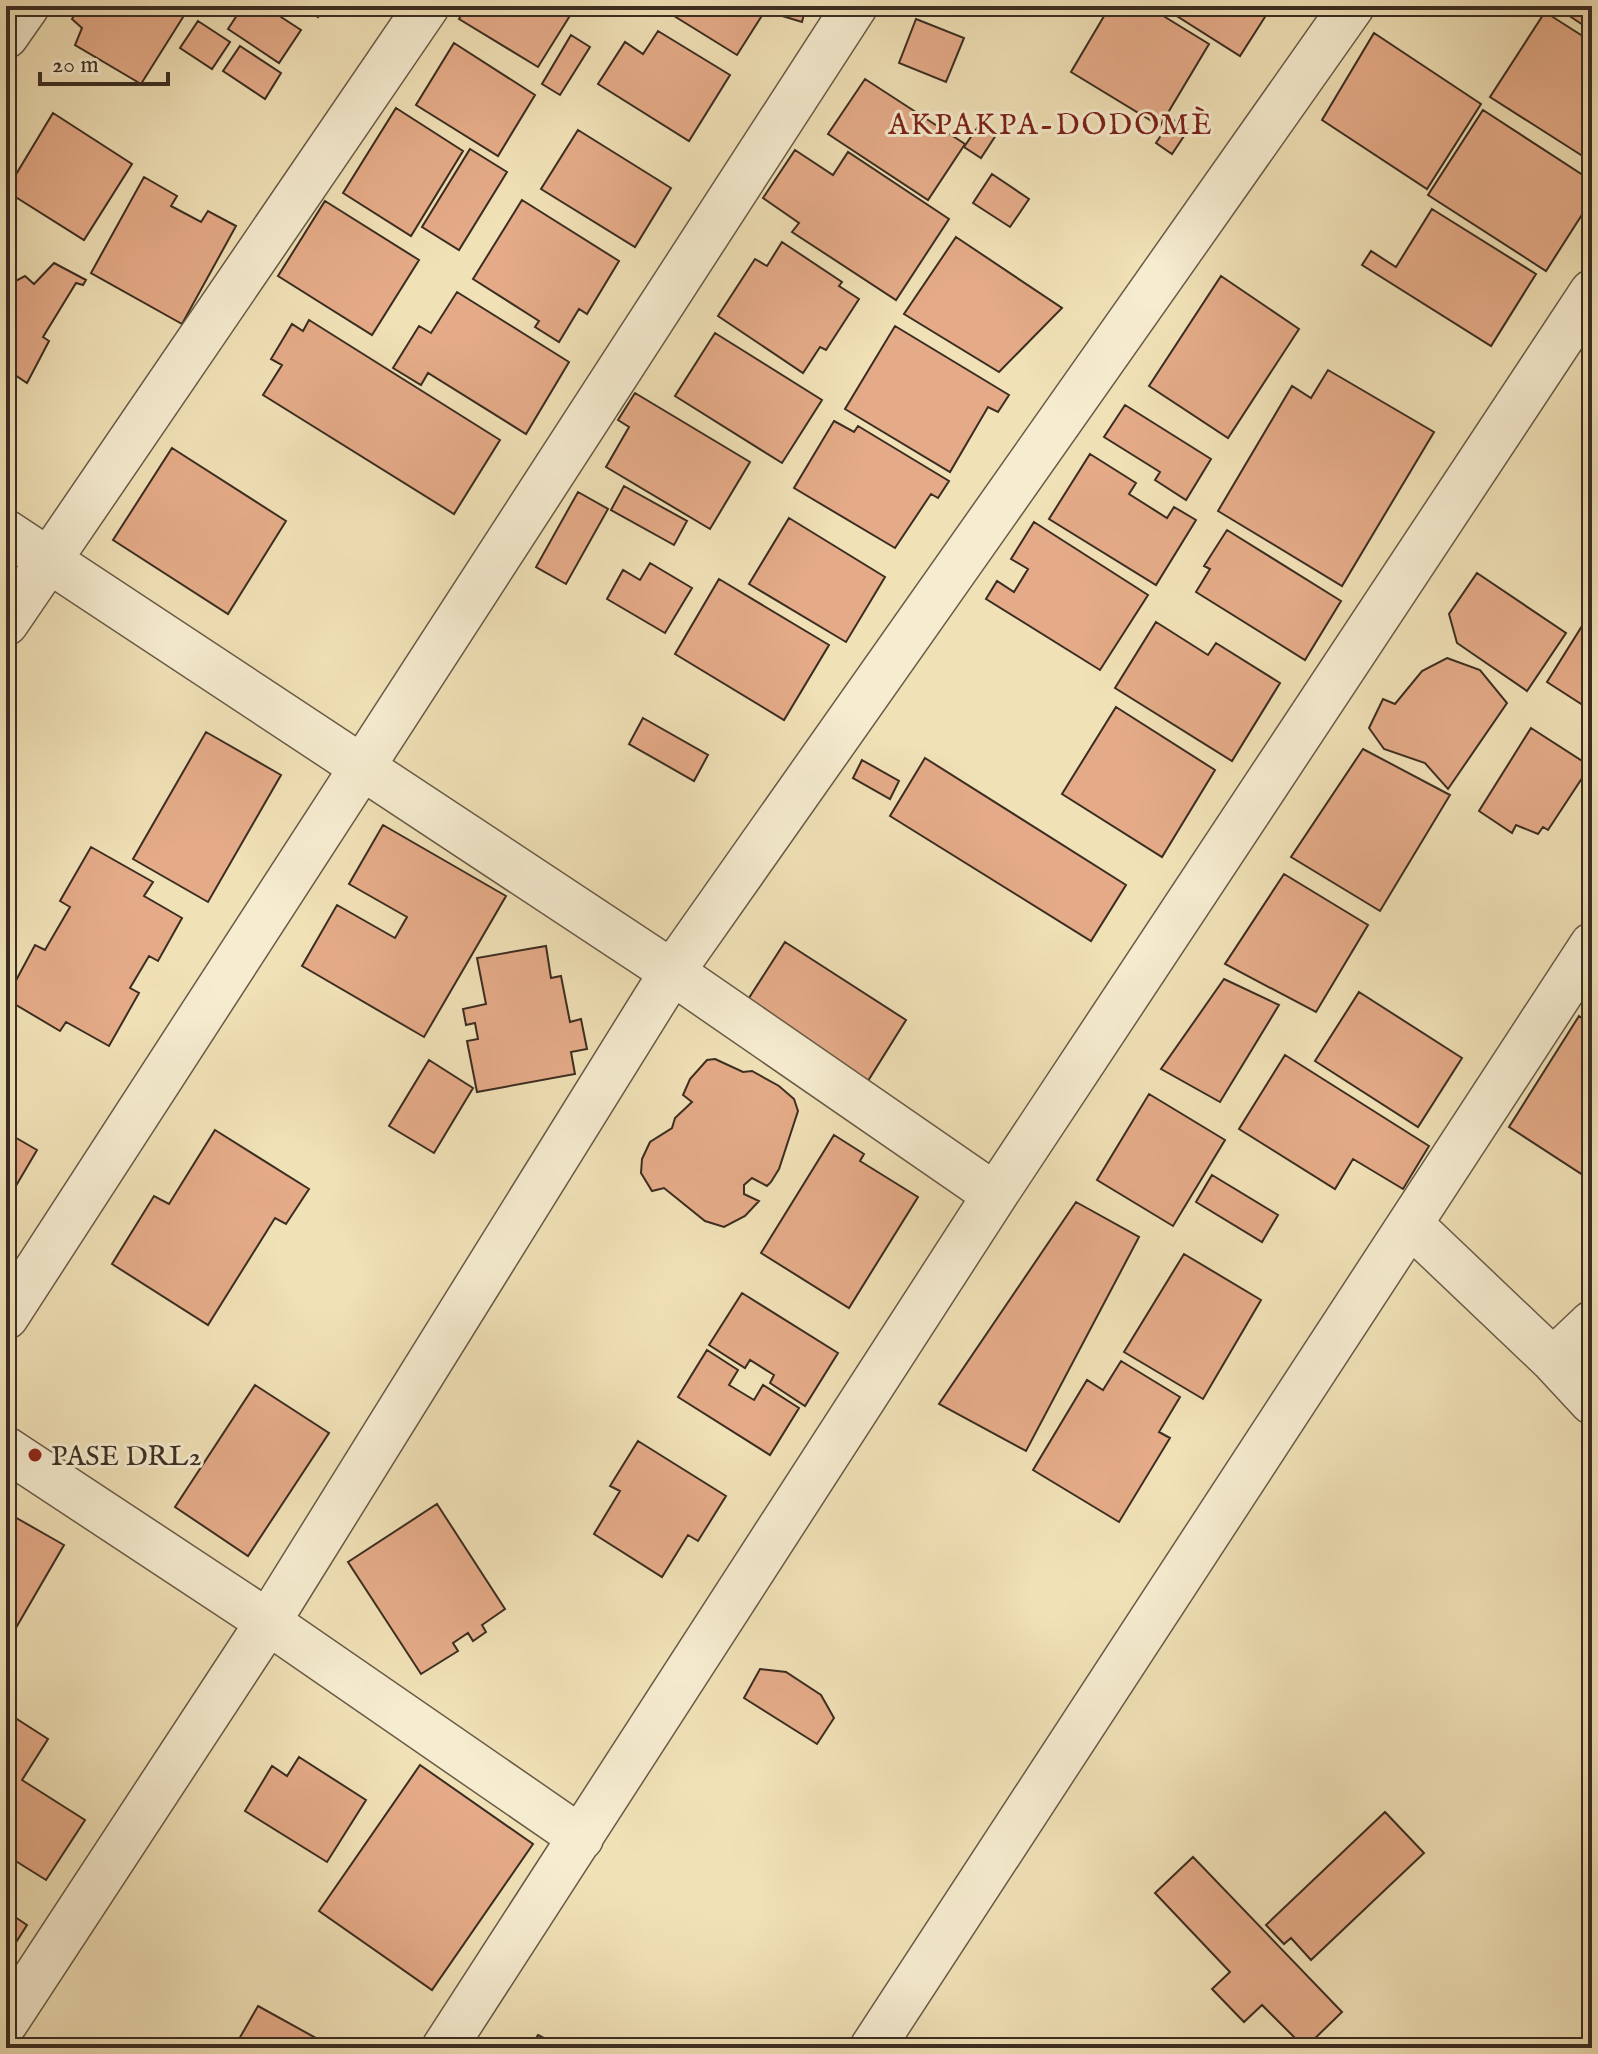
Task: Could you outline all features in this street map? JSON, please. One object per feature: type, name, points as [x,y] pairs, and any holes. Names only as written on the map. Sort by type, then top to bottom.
[{"type":"street","points":[[6,36],[27,6]]},
{"type":"street","points":[[6,623],[427,6]]},
{"type":"street","points":[[6,1317],[855,6]]},
{"type":"street","points":[[6,2022],[268,1622],[672,972],[1352,6]]},
{"type":"street","points":[[444,2048],[995,1195],[1592,292]]},
{"type":"street","points":[[6,532],[672,972],[995,1195]]},
{"type":"street","points":[[872,2048],[1592,945]]},
{"type":"street","points":[[1410,1224],[1553,1360],[1592,1402]]},
{"type":"street","points":[[1553,1360],[1592,1323]]},
{"type":"street","points":[[6,1449],[268,1622],[581,1838]]},
{"type":"building","points":[[80,6],[190,6],[141,84],[75,45],[82,28],[72,19]]},
{"type":"building","points":[[243,6],[264,6],[301,30],[279,63],[228,29]]},
{"type":"building","points":[[301,6],[325,6],[318,17]]},
{"type":"building","points":[[467,6],[576,6],[538,67],[459,19]]},
{"type":"building","points":[[658,6],[768,6],[737,55]]},
{"type":"building","points":[[781,6],[806,6],[802,22],[779,15]]},
{"type":"building","points":[[1110,6],[1147,6],[1209,44],[1160,126],[1071,72]]},
{"type":"building","points":[[1161,6],[1272,6],[1240,56]]},
{"type":"building","points":[[1574,6],[1592,6],[1592,31],[1568,15]]},
{"type":"building","points":[[1545,12],[1592,42],[1592,162],[1490,97]]},
{"type":"building","points":[[916,19],[964,38],[946,82],[899,63]]},
{"type":"building","points":[[198,21],[230,42],[212,69],[180,48]]},
{"type":"building","points":[[658,31],[730,75],[689,141],[598,84],[625,42],[643,54]]},
{"type":"building","points":[[1374,33],[1481,104],[1427,189],[1322,120]]},
{"type":"building","points":[[571,35],[590,47],[560,95],[542,84]]},
{"type":"building","points":[[454,43],[535,95],[498,156],[416,105]]},
{"type":"building","points":[[240,46],[281,73],[265,99],[223,71]]},
{"type":"building","points":[[865,79],[965,144],[928,200],[828,134]]},
{"type":"building","points":[[396,108],[463,151],[411,236],[343,193]]},
{"type":"building","points":[[1483,110],[1592,181],[1592,199],[1546,271],[1428,195]]},
{"type":"building","points":[[53,113],[132,164],[84,240],[6,191]]},
{"type":"building","points":[[1172,119],[1188,130],[1172,154],[1156,143]]},
{"type":"building","points":[[982,121],[998,132],[981,158],[964,147]]},
{"type":"building","points":[[578,130],[671,188],[635,247],[541,189]]},
{"type":"building","points":[[470,149],[507,172],[459,250],[422,227]]},
{"type":"building","points":[[795,150],[833,175],[848,152],[949,219],[896,300],[792,232],[799,223],[763,198]]},
{"type":"building","points":[[992,174],[1029,199],[1010,227],[973,203]]},
{"type":"building","points":[[144,177],[177,196],[171,206],[201,222],[208,211],[236,226],[182,324],[91,273]]},
{"type":"building","points":[[522,200],[619,261],[587,314],[579,309],[559,342],[535,327],[539,321],[473,279]]},
{"type":"building","points":[[325,201],[419,260],[372,335],[278,276]]},
{"type":"building","points":[[1432,209],[1536,274],[1491,346],[1362,265],[1371,251],[1396,267]]},
{"type":"building","points":[[956,237],[1062,308],[999,372],[904,314]]},
{"type":"building","points":[[782,242],[842,282],[839,286],[859,299],[826,350],[820,347],[803,373],[718,316],[755,259],[767,266]]},
{"type":"building","points":[[54,263],[86,280],[83,285],[76,283],[43,337],[49,341],[27,383],[6,369],[6,286],[25,276],[34,284]]},
{"type":"building","points":[[1221,276],[1299,329],[1228,438],[1149,386]]},
{"type":"building","points":[[457,292],[569,362],[526,434],[428,373],[421,385],[393,368],[419,326],[431,333]]},
{"type":"building","points":[[309,320],[500,440],[454,514],[263,395],[282,365],[271,359],[292,324],[303,331]]},
{"type":"building","points":[[895,326],[1009,395],[998,412],[988,407],[950,472],[845,409]]},
{"type":"building","points":[[715,333],[822,400],[782,463],[675,396]]},
{"type":"building","points":[[1328,370],[1434,432],[1342,586],[1218,511],[1292,386],[1311,398]]},
{"type":"building","points":[[635,393],[750,462],[710,529],[606,467],[629,427],[618,420]]},
{"type":"building","points":[[1125,405],[1211,459],[1186,500],[1155,480],[1160,472],[1104,437]]},
{"type":"building","points":[[834,421],[854,432],[858,426],[949,481],[938,498],[931,494],[895,548],[794,488]]},
{"type":"building","points":[[172,448],[286,521],[228,614],[113,540]]},
{"type":"building","points":[[1090,454],[1136,483],[1129,494],[1167,518],[1174,507],[1196,520],[1156,585],[1049,519]]},
{"type":"building","points":[[624,486],[687,521],[674,545],[611,510]]},
{"type":"building","points":[[578,492],[608,509],[566,584],[536,567]]},
{"type":"building","points":[[789,518],[885,577],[846,642],[749,584]]},
{"type":"building","points":[[1034,522],[1148,595],[1100,670],[986,599],[997,581],[1014,592],[1028,569],[1011,559]]},
{"type":"building","points":[[1227,530],[1341,601],[1305,660],[1196,592],[1210,569],[1204,566]]},
{"type":"building","points":[[650,563],[692,588],[665,633],[607,599],[623,570],[640,580]]},
{"type":"building","points":[[1477,573],[1566,633],[1527,691],[1457,643],[1449,614]]},
{"type":"building","points":[[719,579],[829,645],[784,720],[675,654]]},
{"type":"building","points":[[1592,610],[1592,711],[1547,682]]},
{"type":"building","points":[[1156,622],[1208,655],[1216,643],[1280,683],[1232,761],[1115,688]]},
{"type":"building","points":[[1447,658],[1480,670],[1507,703],[1448,789],[1425,763],[1384,749],[1369,728],[1383,699],[1395,704],[1422,671]]},
{"type":"building","points":[[1116,707],[1215,770],[1162,857],[1062,794]]},
{"type":"building","points":[[643,718],[708,755],[694,781],[629,744]]},
{"type":"building","points":[[1531,728],[1590,766],[1548,830],[1543,827],[1538,834],[1516,825],[1512,833],[1479,811]]},
{"type":"building","points":[[206,732],[281,775],[208,902],[133,859]]},
{"type":"building","points":[[1363,749],[1450,795],[1380,911],[1291,857]]},
{"type":"building","points":[[925,758],[1126,885],[1091,941],[890,816]]},
{"type":"building","points":[[862,760],[899,781],[890,799],[853,778]]},
{"type":"building","points":[[383,825],[506,896],[424,1037],[302,966],[337,905],[395,938],[407,917],[349,884]]},
{"type":"building","points":[[91,847],[153,882],[144,896],[182,918],[158,961],[149,956],[130,988],[139,993],[109,1046],[66,1022],[60,1031],[6,999],[35,945],[45,950],[70,907],[60,901]]},
{"type":"building","points":[[1284,874],[1368,925],[1316,1012],[1225,964]]},
{"type":"building","points":[[785,942],[906,1020],[861,1092],[738,1015]]},
{"type":"building","points":[[546,946],[551,978],[561,976],[570,1022],[581,1019],[587,1049],[571,1052],[575,1074],[477,1092],[467,1041],[478,1039],[475,1023],[466,1025],[463,1009],[486,1004],[477,958]]},
{"type":"building","points":[[1224,979],[1279,1005],[1220,1102],[1161,1069]]},
{"type":"building","points":[[1359,992],[1462,1058],[1418,1127],[1315,1061]]},
{"type":"building","points":[[1579,1016],[1592,1025],[1592,1160],[1583,1175],[1509,1127]]},
{"type":"building","points":[[1285,1055],[1429,1146],[1403,1189],[1353,1159],[1335,1189],[1239,1129]]},
{"type":"building","points":[[715,1059],[743,1072],[752,1071],[779,1086],[794,1099],[798,1111],[779,1169],[771,1182],[767,1186],[752,1178],[744,1185],[744,1194],[759,1201],[745,1216],[724,1227],[705,1221],[664,1188],[652,1191],[641,1173],[642,1159],[650,1142],[672,1128],[675,1118],[692,1102],[683,1095],[690,1079],[707,1060]]},
{"type":"building","points":[[429,1060],[473,1088],[434,1153],[389,1126]]},
{"type":"building","points":[[1149,1094],[1225,1140],[1173,1226],[1097,1180]]},
{"type":"building","points":[[215,1130],[309,1189],[286,1224],[275,1218],[208,1325],[112,1264],[154,1196],[169,1204]]},
{"type":"building","points":[[6,1132],[37,1150],[13,1191],[6,1187]]},
{"type":"building","points":[[834,1135],[864,1154],[860,1161],[918,1197],[849,1308],[761,1253]]},
{"type":"building","points":[[1212,1175],[1278,1215],[1262,1242],[1196,1202]]},
{"type":"building","points":[[1076,1202],[1139,1237],[1026,1451],[939,1404]]},
{"type":"building","points":[[1184,1254],[1261,1300],[1203,1399],[1124,1352]]},
{"type":"building","points":[[742,1293],[838,1353],[805,1406],[770,1383],[774,1375],[750,1360],[745,1368],[709,1345]]},
{"type":"building","points":[[707,1350],[738,1370],[729,1385],[754,1400],[763,1385],[799,1408],[770,1455],[678,1397]]},
{"type":"building","points":[[1121,1361],[1180,1397],[1159,1432],[1170,1438],[1119,1522],[1033,1470],[1087,1380],[1103,1390]]},
{"type":"building","points":[[255,1385],[329,1433],[248,1556],[175,1507]]},
{"type":"building","points":[[638,1441],[726,1496],[698,1541],[688,1535],[662,1577],[594,1534],[620,1491],[610,1486]]},
{"type":"building","points":[[437,1504],[505,1609],[482,1625],[486,1632],[473,1641],[468,1633],[453,1643],[458,1651],[421,1674],[348,1562]]},
{"type":"building","points":[[6,1512],[64,1545],[6,1645]]},
{"type":"building","points":[[760,1669],[786,1672],[821,1695],[834,1718],[817,1744],[744,1698]]},
{"type":"building","points":[[6,1712],[48,1739],[22,1780],[85,1820],[46,1880],[6,1855]]},
{"type":"building","points":[[299,1757],[366,1800],[327,1862],[245,1811],[272,1766],[287,1776]]},
{"type":"building","points":[[420,1765],[533,1844],[432,1990],[319,1911]]},
{"type":"building","points":[[1385,1812],[1424,1853],[1311,1960],[1291,1938],[1284,1944],[1266,1925]]},
{"type":"building","points":[[1193,1857],[1342,2012],[1305,2048],[1262,2005],[1244,2022],[1212,1989],[1230,1972],[1155,1893]]},
{"type":"building","points":[[6,1911],[27,1925],[6,1958]]},
{"type":"building","points":[[258,2006],[334,2048],[235,2046]]},
{"type":"building","points":[[538,2035],[546,2039],[559,2048],[530,2048]]},
{"type":"place","name":"PASE DRL2","points":[[35,1455]]},
{"type":"district","name":"AKPAKPA-DODOMÈ","points":[[1051,124]]}]
